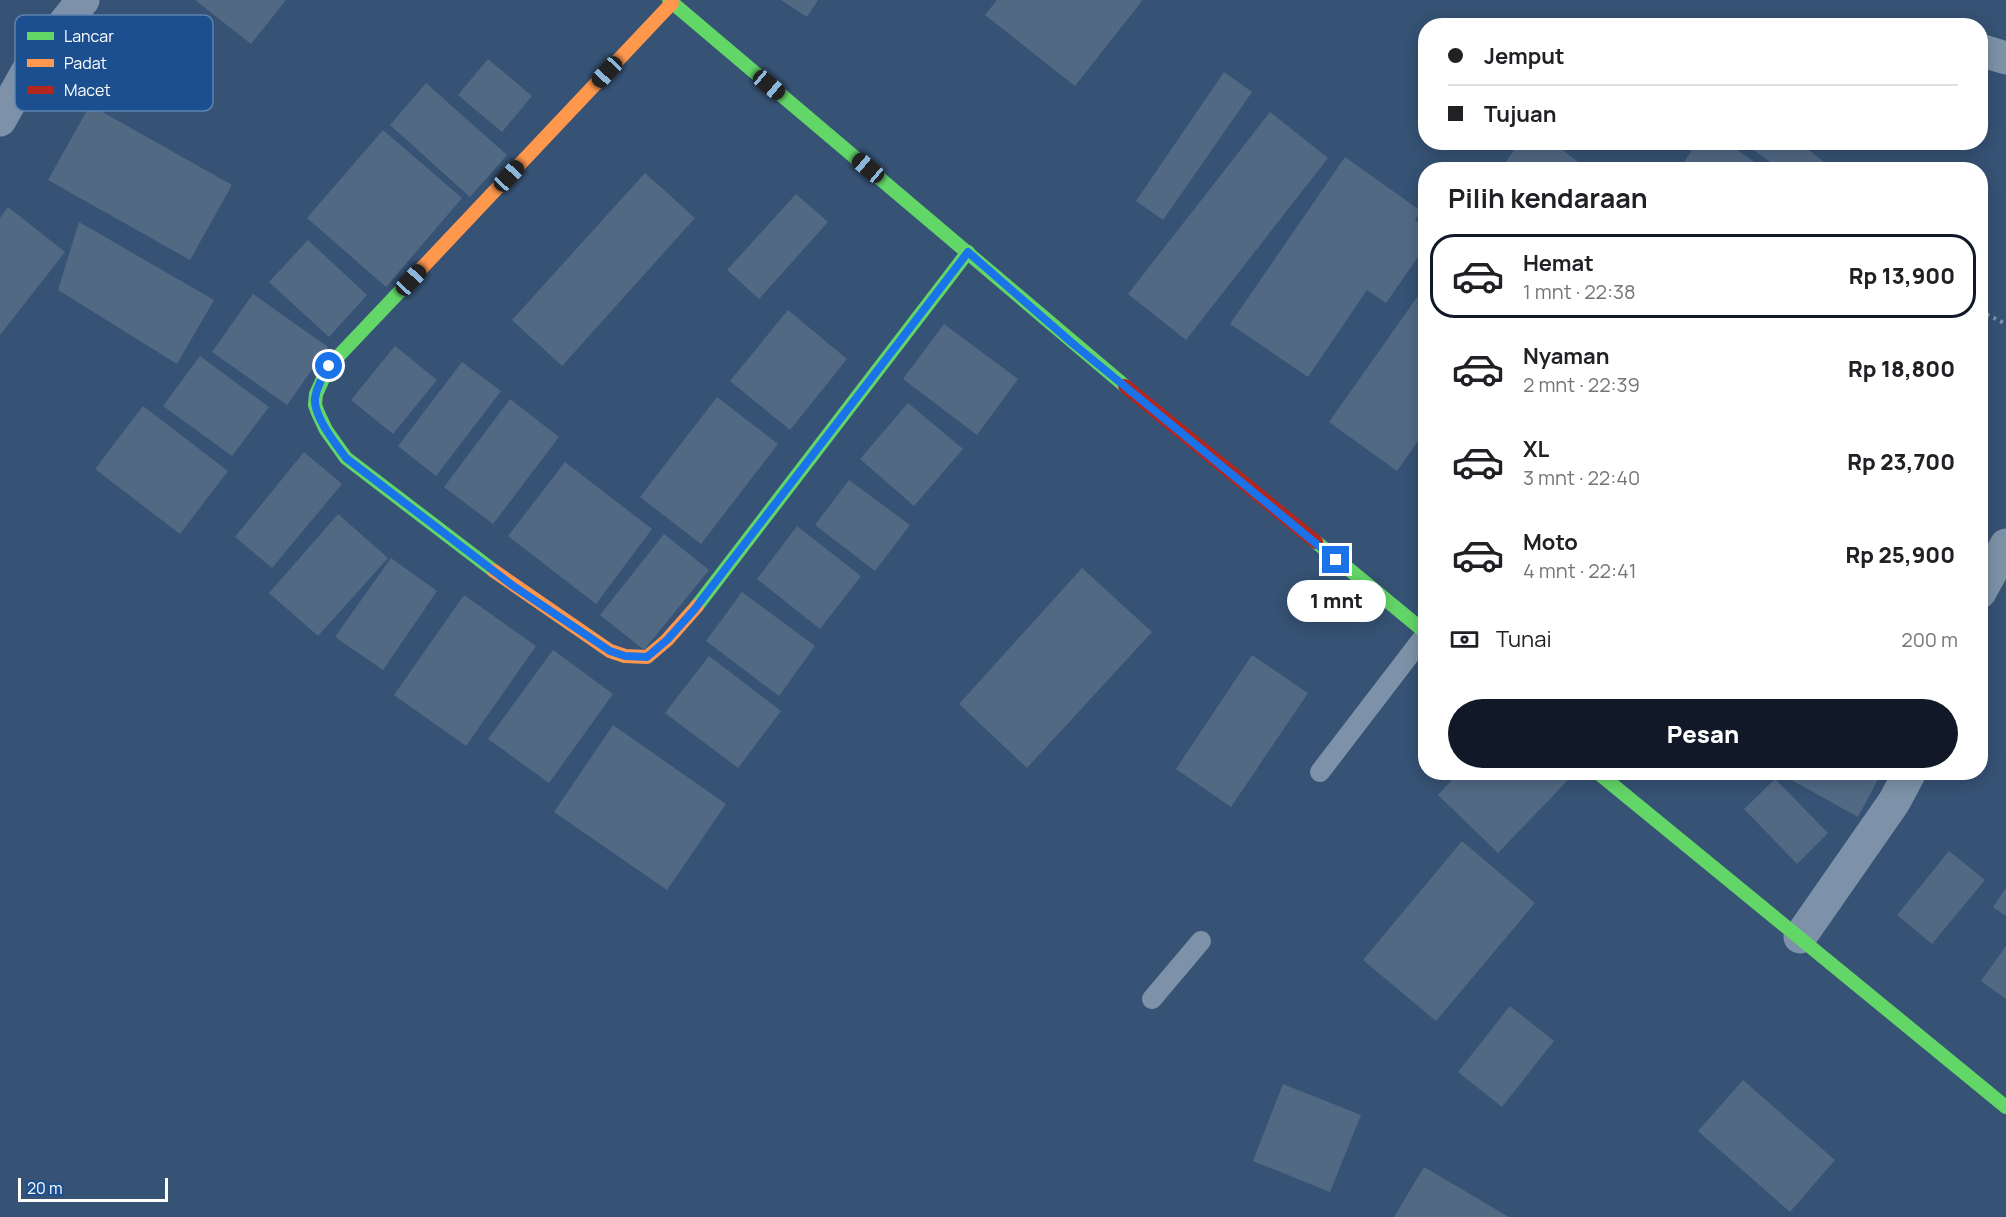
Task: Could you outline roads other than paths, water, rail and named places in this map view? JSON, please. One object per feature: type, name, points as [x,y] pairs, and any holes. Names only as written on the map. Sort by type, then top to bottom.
[{"type":"street","points":[[71,15],[83,0]]},
{"type":"street","points":[[968,252],[694,610],[667,640],[647,657],[625,656],[610,651],[512,585],[346,458],[327,432],[315,406],[319,385],[329,366],[671,1],[968,252],[1071,342],[1418,628]]},
{"type":"street","points":[[1988,52],[2006,58]]},
{"type":"street","points":[[0,120],[15,93]]},
{"type":"street","points":[[1988,578],[2006,545]]},
{"type":"street","points":[[1607,780],[2006,1107]]},
{"type":"street","points":[[1800,937],[1894,802],[1906,780]]},
{"type":"lane","points":[[1320,772],[1418,643]]},
{"type":"lane","points":[[1152,999],[1201,941]]}]
